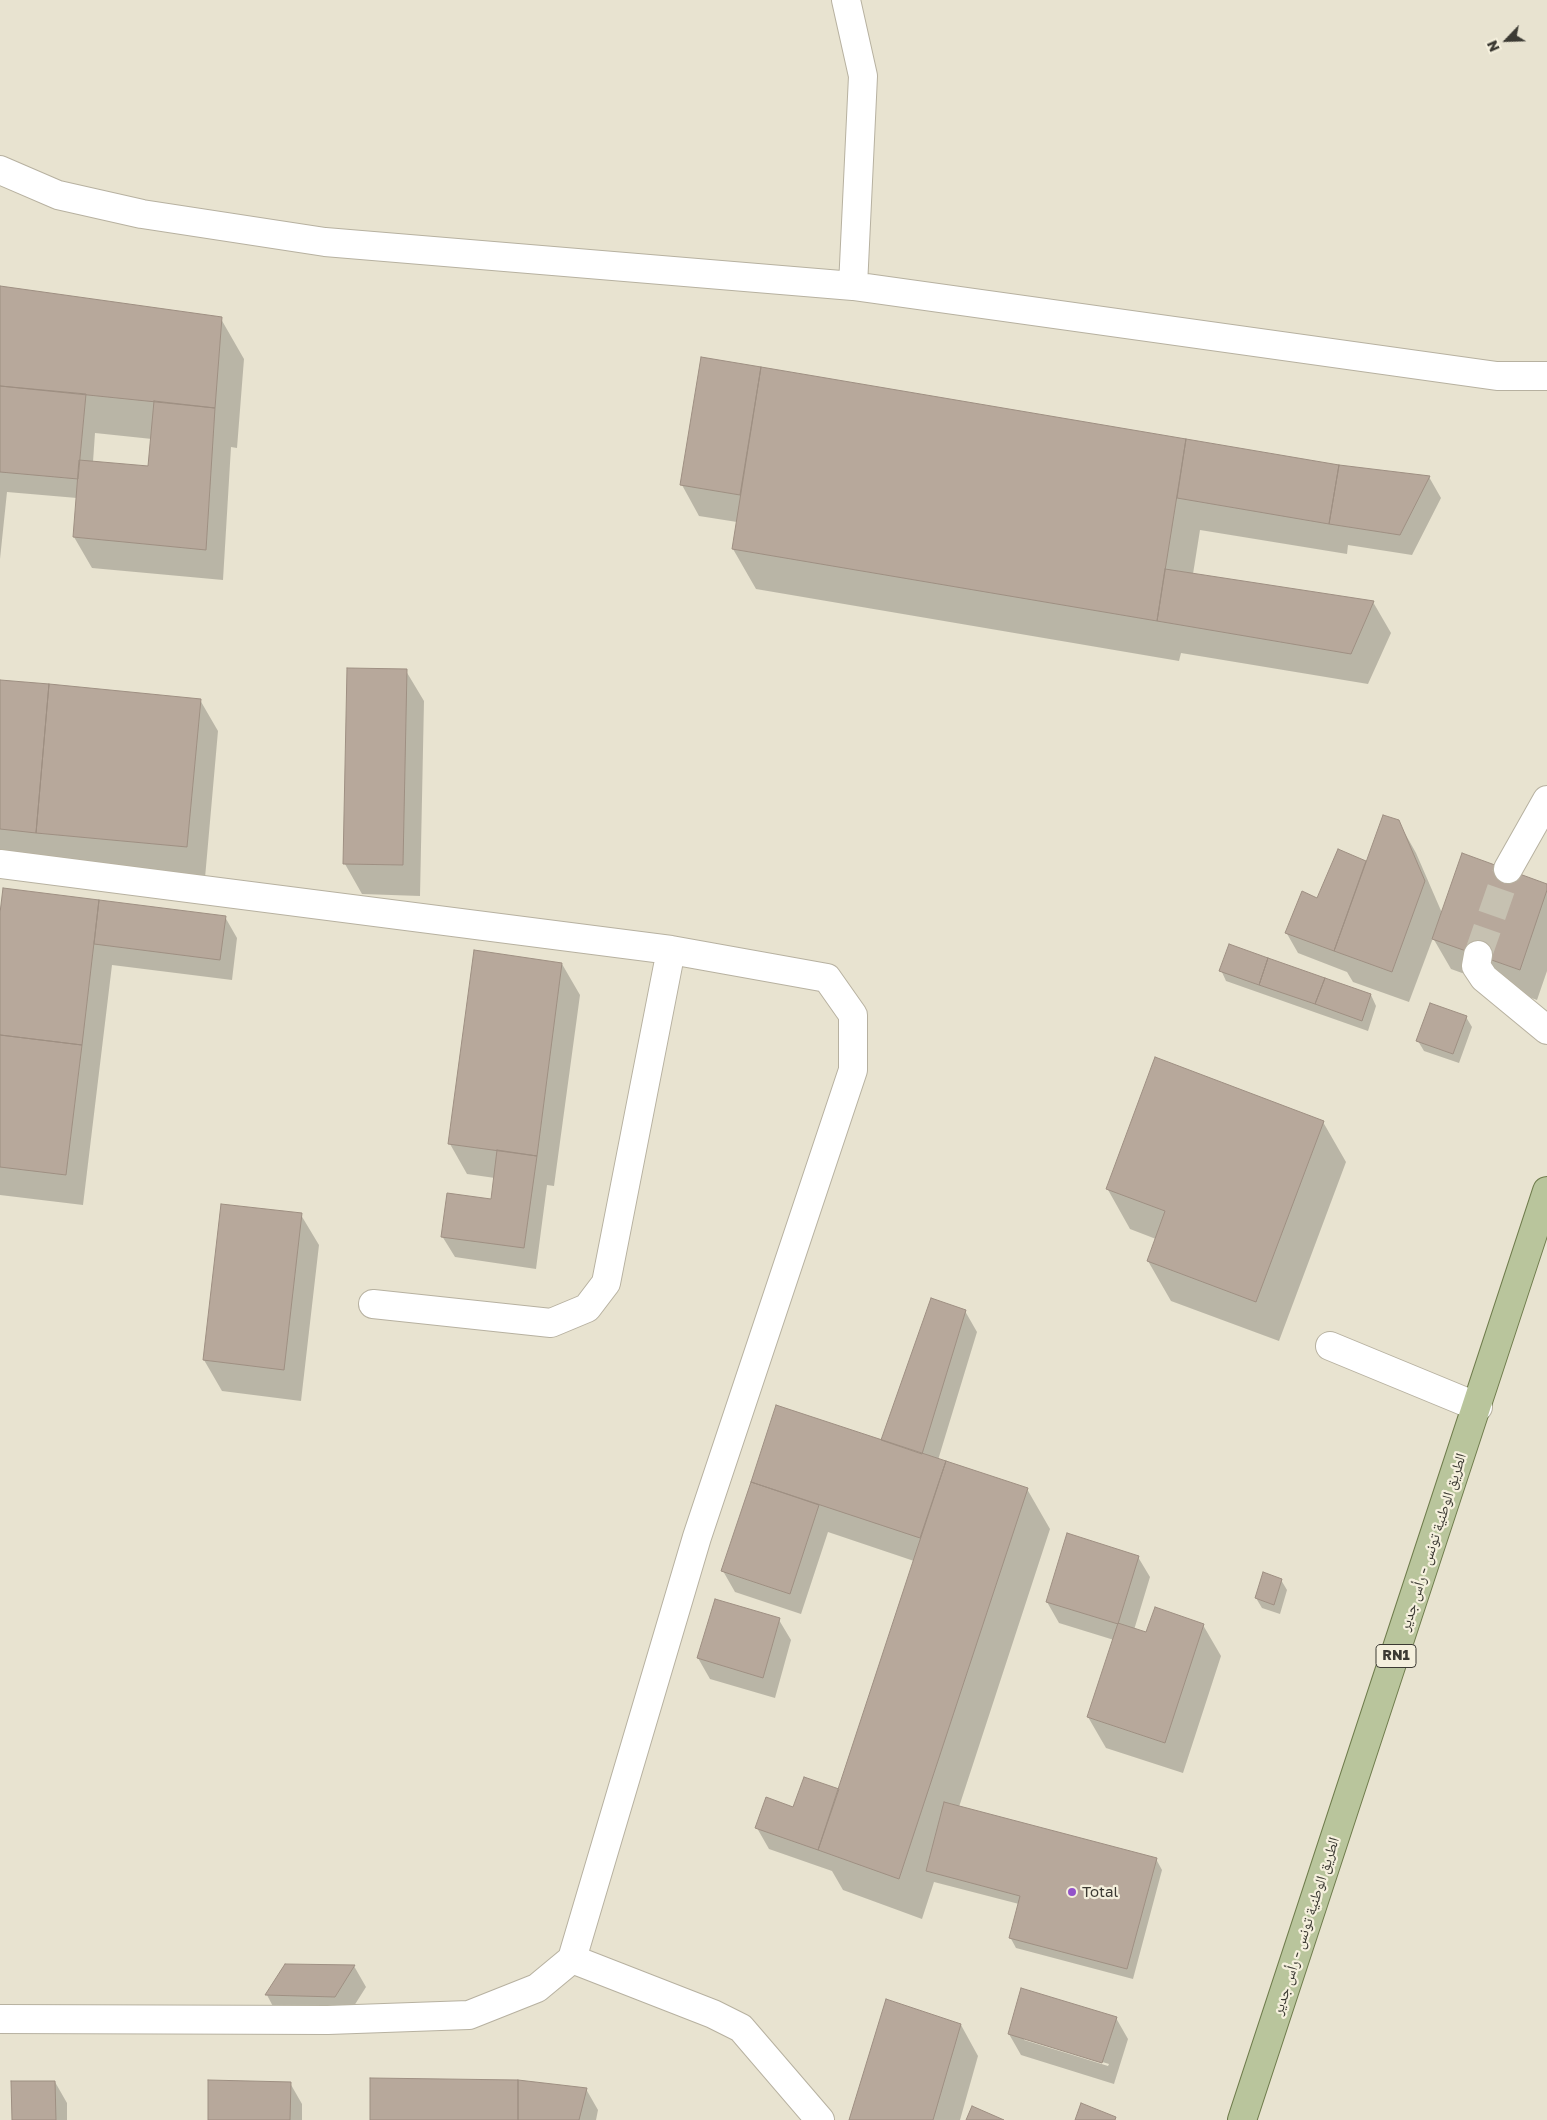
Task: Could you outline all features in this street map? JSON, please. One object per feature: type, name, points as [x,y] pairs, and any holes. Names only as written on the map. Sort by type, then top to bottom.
[{"type":"main road","name":"الطريق الوطنية تونس - رأس جدير","points":[[1242,2120],[1478,1406],[1547,1191]]},
{"type":"street","points":[[846,0],[863,76],[853,286]]},
{"type":"street","points":[[0,170],[58,194],[142,214],[325,242],[853,286],[1497,376],[1547,376]]},
{"type":"street","points":[[1497,376],[1547,397]]},
{"type":"street","points":[[1508,869],[1547,800]]},
{"type":"street","points":[[0,864],[670,950],[827,978],[853,1015],[853,1070],[697,1537],[572,1960],[537,1988],[469,2015],[328,2020],[0,2019]]},
{"type":"street","points":[[373,1304],[551,1323],[587,1308],[606,1283],[670,950]]},
{"type":"street","points":[[1478,955],[1476,966],[1484,978],[1547,1030]]},
{"type":"street","points":[[1330,1346],[1478,1406]]},
{"type":"street","points":[[572,1960],[713,2014],[741,2028],[820,2120]]},
{"type":"building","points":[[0,286],[222,317],[215,408],[0,386]]},
{"type":"building","points":[[701,357],[761,367],[740,495],[680,485]]},
{"type":"building","points":[[761,367],[1186,439],[1157,621],[732,549]]},
{"type":"building","points":[[0,386],[86,394],[78,479],[0,472]]},
{"type":"building","points":[[154,401],[215,408],[206,550],[73,537],[79,460],[148,466]]},
{"type":"building","points":[[1186,439],[1339,465],[1329,524],[1177,498]]},
{"type":"building","points":[[1339,465],[1430,476],[1400,535],[1329,524]]},
{"type":"building","points":[[1165,569],[1374,601],[1351,654],[1157,621]]},
{"type":"building","points":[[347,668],[407,669],[403,865],[343,864]]},
{"type":"building","points":[[0,680],[49,684],[36,833],[0,829]]},
{"type":"building","points":[[49,684],[201,699],[187,847],[36,833]]},
{"type":"building","points":[[1383,815],[1399,820],[1425,881],[1392,972],[1334,951]]},
{"type":"building","points":[[1338,849],[1366,861],[1334,951],[1285,933],[1302,891],[1317,898]]},
{"type":"building","points":[[1462,853],[1547,884],[1547,890],[1520,970],[1432,939]]},
{"type":"building","points":[[3,888],[99,900],[82,1045],[0,1035],[0,913]]},
{"type":"building","points":[[99,900],[226,916],[220,960],[94,944]]},
{"type":"building","points":[[1229,944],[1268,958],[1259,985],[1219,971]]},
{"type":"building","points":[[474,950],[562,963],[537,1156],[448,1144]]},
{"type":"building","points":[[1268,958],[1325,978],[1315,1004],[1259,985]]},
{"type":"building","points":[[1325,978],[1371,994],[1362,1021],[1315,1004]]},
{"type":"building","points":[[1430,1003],[1467,1016],[1453,1054],[1416,1041]]},
{"type":"building","points":[[0,1035],[82,1045],[66,1175],[0,1167]]},
{"type":"building","points":[[1155,1057],[1324,1121],[1256,1302],[1147,1261],[1165,1211],[1106,1189]]},
{"type":"building","points":[[497,1150],[537,1156],[524,1248],[441,1237],[447,1193],[491,1199]]},
{"type":"building","points":[[221,1204],[302,1213],[284,1370],[203,1360]]},
{"type":"building","points":[[931,1298],[966,1310],[922,1454],[881,1440]]},
{"type":"building","points":[[776,1405],[946,1461],[920,1538],[751,1482]]},
{"type":"building","points":[[946,1461],[1028,1488],[899,1879],[818,1850]]},
{"type":"building","points":[[751,1482],[819,1505],[790,1594],[721,1571]]},
{"type":"building","points":[[1067,1533],[1139,1556],[1118,1624],[1046,1602]]},
{"type":"building","points":[[1263,1572],[1282,1579],[1274,1605],[1255,1598]]},
{"type":"building","points":[[715,1599],[780,1618],[763,1678],[697,1658]]},
{"type":"building","points":[[1155,1607],[1204,1624],[1165,1743],[1087,1717],[1118,1623],[1146,1632]]},
{"type":"building","points":[[804,1777],[839,1789],[818,1850],[755,1828],[766,1797],[793,1807]]},
{"type":"building","points":[[944,1802],[1157,1858],[1127,1969],[1009,1938],[1020,1896],[926,1871]]},
{"type":"building","points":[[285,1964],[355,1965],[335,1997],[265,1995]]},
{"type":"building","points":[[1021,1988],[1117,2017],[1102,2063],[1008,2034]]},
{"type":"building","points":[[886,1999],[961,2024],[933,2120],[849,2120]]},
{"type":"building","points":[[370,2078],[518,2080],[518,2120],[370,2120]]},
{"type":"building","points":[[208,2080],[291,2082],[290,2120],[208,2120]]},
{"type":"building","points":[[518,2080],[587,2088],[579,2120],[518,2120]]},
{"type":"building","points":[[11,2081],[55,2081],[56,2120],[12,2120]]},
{"type":"building","points":[[1081,2103],[1116,2117],[1115,2120],[1075,2120]]},
{"type":"building","points":[[972,2106],[1004,2120],[966,2120]]},
{"type":"tunnel","points":[[1478,955],[1508,869]]},
{"type":"place","name":"Total","points":[[1072,1892]]}]
